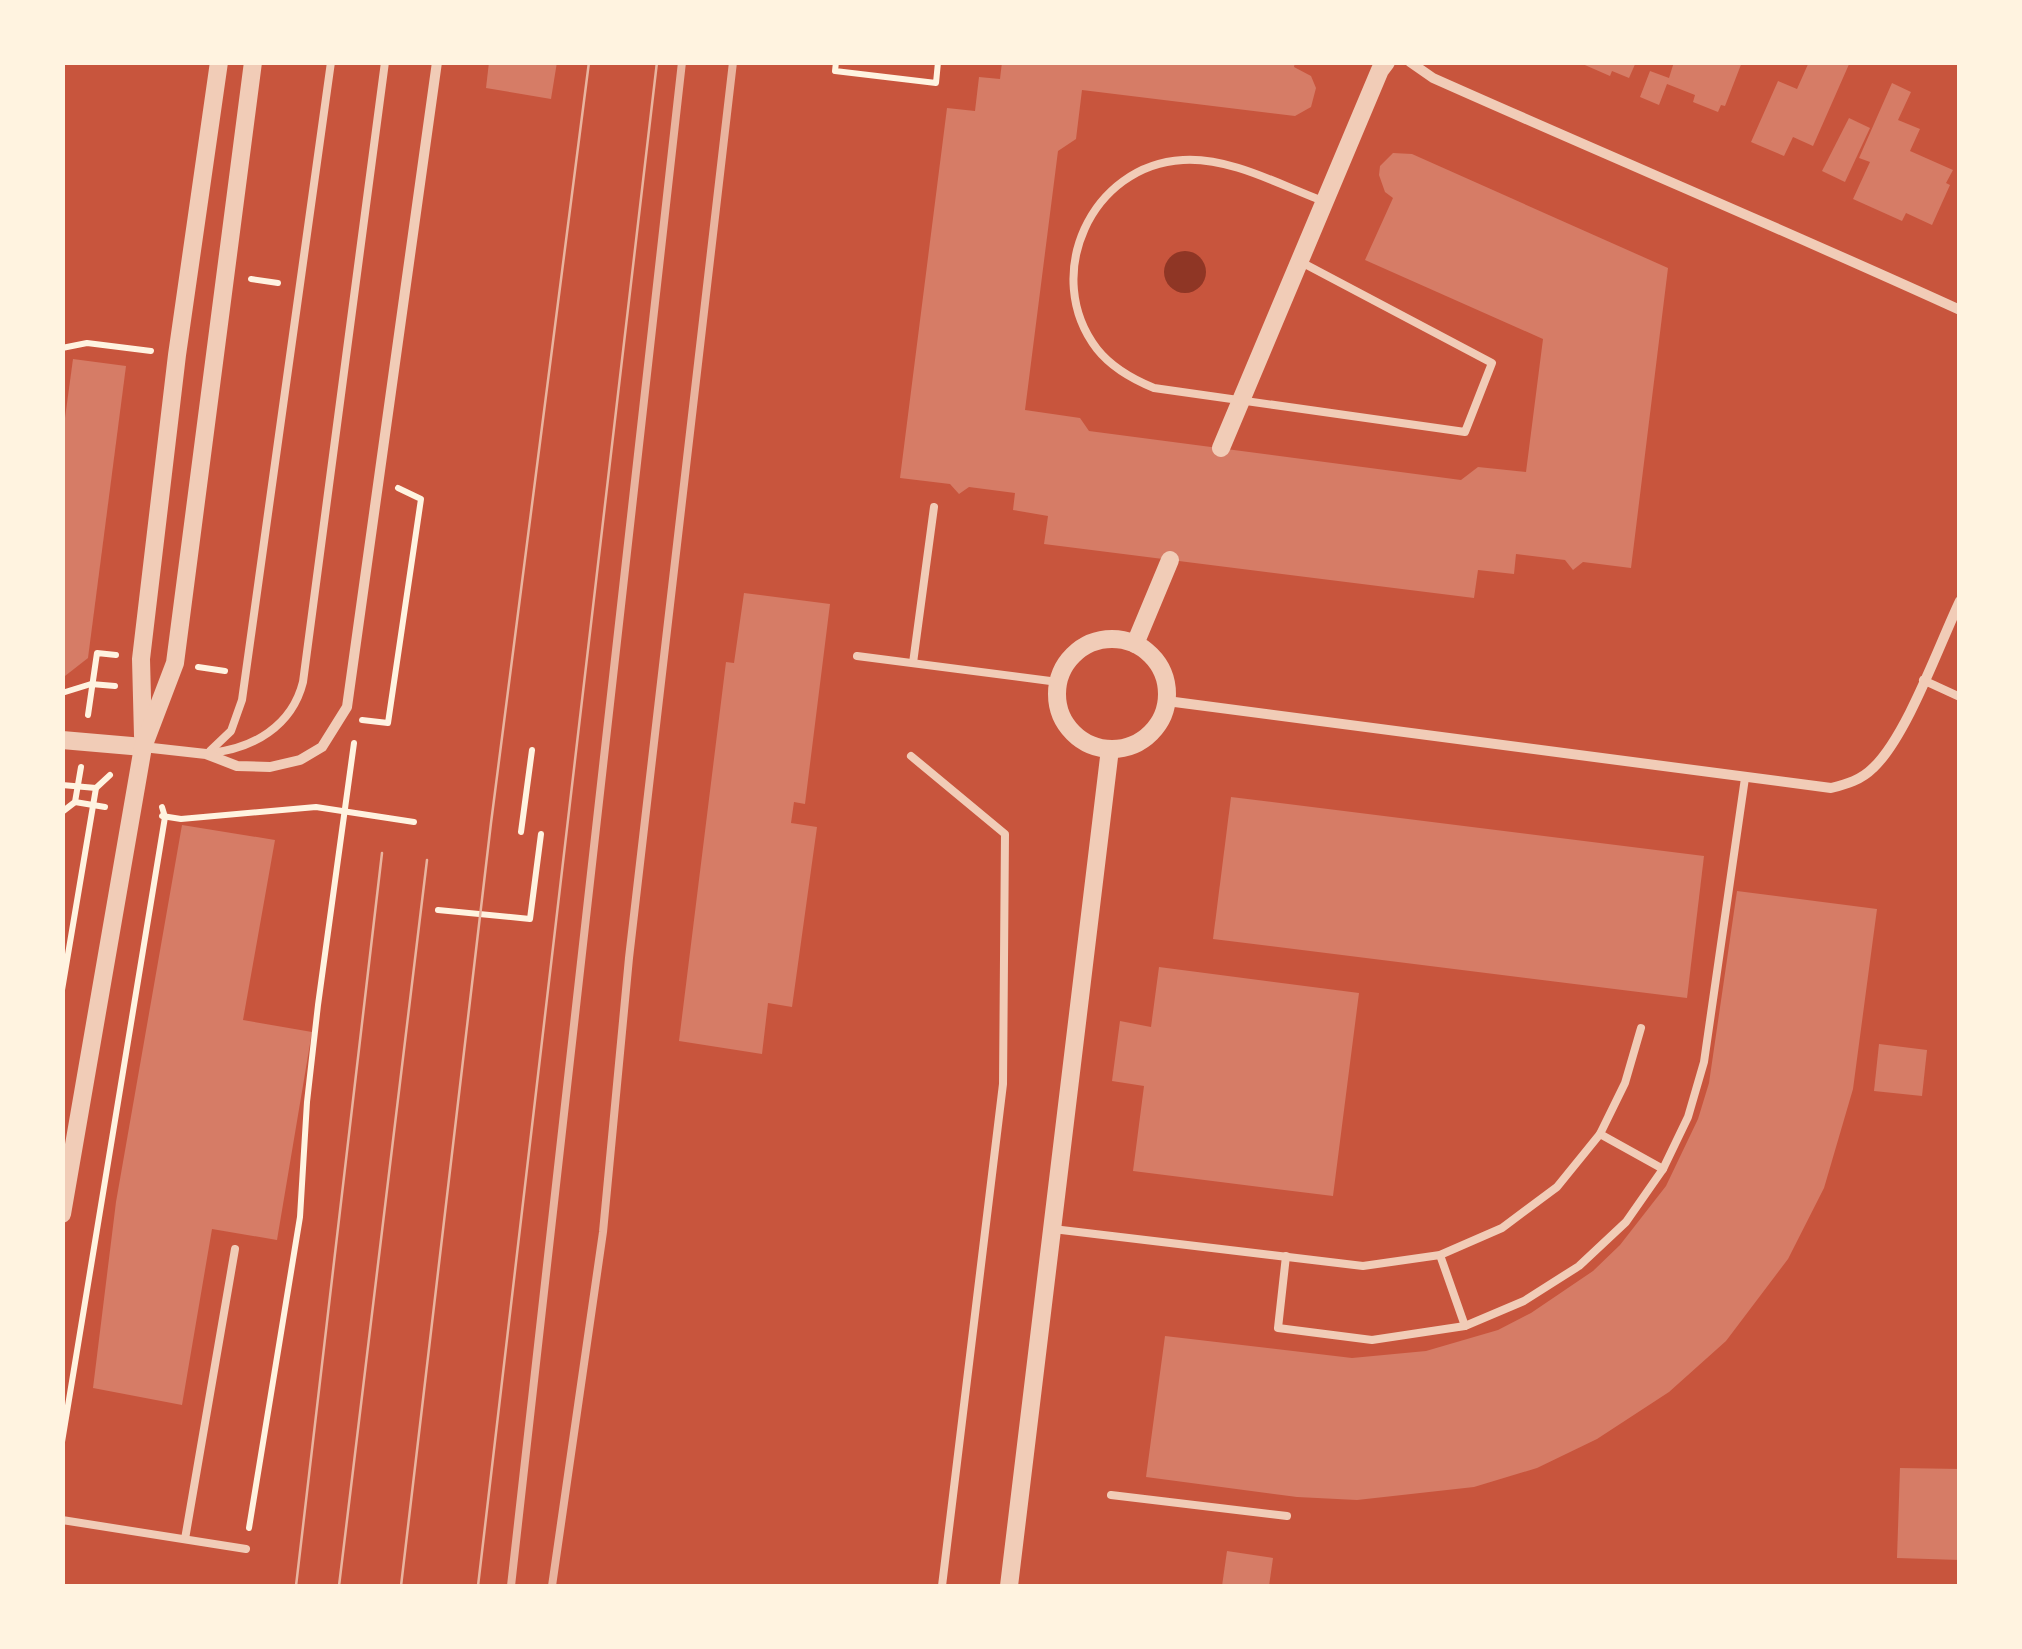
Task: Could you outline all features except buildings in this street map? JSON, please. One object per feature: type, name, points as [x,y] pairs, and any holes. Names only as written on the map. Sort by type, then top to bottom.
[{"type":"street","points":[[144,747],[141,659],[176,355],[219,62]]},
{"type":"street","points":[[62,1214],[144,747],[174,663],[253,62]]},
{"type":"street","points":[[62,740],[206,754],[236,766],[270,767],[300,760],[322,747],[338,723],[350,689],[437,62]]},
{"type":"street","points":[[1222,448],[1386,62]]},
{"type":"street","points":[[1410,62],[1432,78],[1624,165],[1822,247],[1960,310]]},
{"type":"street","points":[[1134,644],[1170,560]]},
{"type":"street","points":[[1166,702],[1832,788],[1856,782],[1873,769],[1893,744],[1960,601]]},
{"type":"street","points":[[1116,639],[1134,644],[1150,654],[1166,684],[1160,721],[1148,736],[1130,746],[1110,750],[1092,746],[1075,735],[1063,720],[1057,702],[1058,682],[1066,664],[1079,650],[1096,641],[1116,639]]},
{"type":"street","points":[[1009,1586],[1110,750]]},
{"type":"lane","points":[[206,754],[231,732],[240,711],[331,62]]},
{"type":"lane","points":[[206,754],[236,750],[276,728],[296,704],[303,682],[385,62]]},
{"type":"lane","points":[[1301,262],[1492,363],[1465,432],[1154,388],[1114,366],[1091,340],[1077,308],[1074,263],[1078,240],[1101,200],[1137,172],[1170,162],[1204,160],[1324,202]]},
{"type":"lane","points":[[913,663],[934,507]]},
{"type":"lane","points":[[857,656],[1058,682]]},
{"type":"lane","points":[[1923,680],[1960,697]]},
{"type":"lane","points":[[912,756],[1006,834],[1004,1084],[942,1586]]},
{"type":"lane","points":[[1286,1256],[1278,1328],[1372,1340],[1464,1326],[1524,1302],[1578,1266],[1626,1222],[1664,1169],[1688,1118],[1704,1062],[1746,778]]},
{"type":"lane","points":[[1052,1229],[1363,1266],[1440,1255],[1502,1228],[1557,1187],[1600,1134],[1625,1084],[1640,1028]]},
{"type":"lane","points":[[1600,1134],[1664,1169]]},
{"type":"lane","points":[[185,1539],[235,1249]]},
{"type":"lane","points":[[1440,1255],[1464,1326]]},
{"type":"lane","points":[[1111,1494],[1288,1516]]},
{"type":"lane","points":[[62,1520],[246,1549]]},
{"type":"path","points":[[836,62],[835,70],[936,83],[938,62]]},
{"type":"path","points":[[227,275],[299,286]]},
{"type":"path","points":[[62,348],[99,343],[176,355]]},
{"type":"path","points":[[358,719],[388,723],[420,499],[379,478]]},
{"type":"path","points":[[62,694],[91,684]]},
{"type":"path","points":[[521,832],[532,750]]},
{"type":"path","points":[[62,786],[96,788],[62,990]]},
{"type":"path","points":[[62,1442],[165,817],[160,799]]},
{"type":"path","points":[[76,802],[182,819],[302,808],[342,809],[414,822]]},
{"type":"path","points":[[246,1549],[300,1216],[307,1102],[342,809]]},
{"type":"path","points":[[438,910],[530,919],[541,834]]},
{"type":"shaded area","points":[[1185,251],[1200,257],[1206,272],[1200,287],[1185,293],[1170,287],[1164,272],[1170,257]]},
{"type":"tram line","points":[[401,1586],[491,823],[589,62]]},
{"type":"tram line","points":[[478,1586],[657,62]]},
{"type":"tram line","points":[[296,1586],[382,853]]},
{"type":"tram line","points":[[339,1586],[427,860]]},
{"type":"railway","points":[[511,1586],[682,62]]},
{"type":"railway","points":[[552,1586],[603,1232],[629,958],[733,62]]}]
